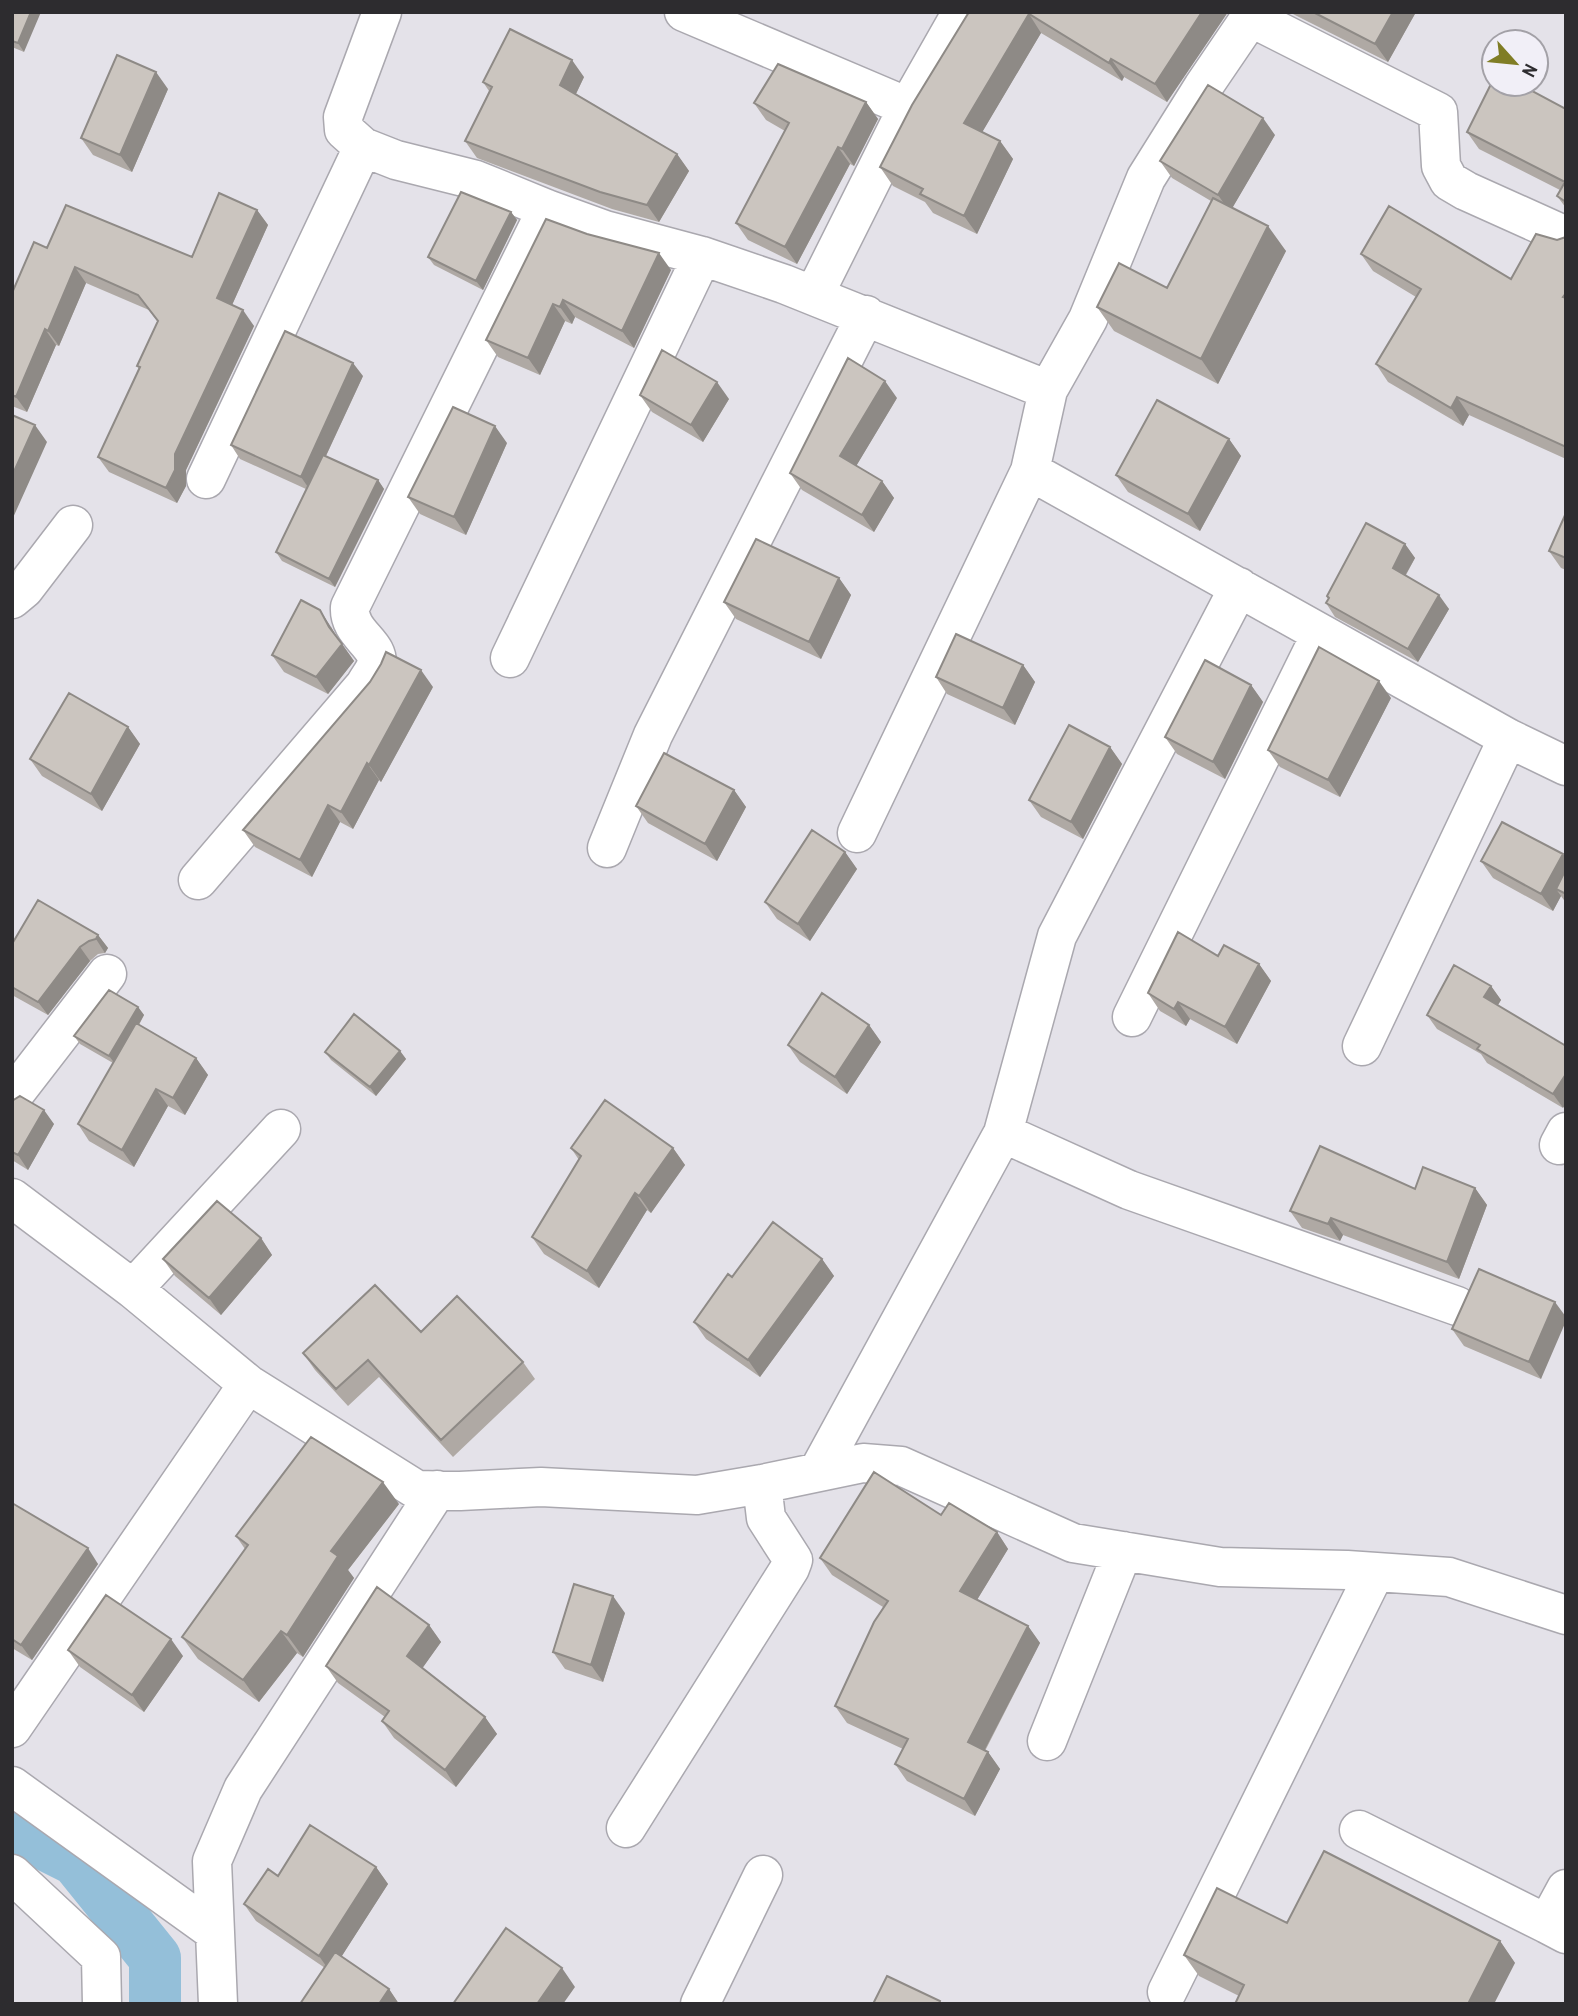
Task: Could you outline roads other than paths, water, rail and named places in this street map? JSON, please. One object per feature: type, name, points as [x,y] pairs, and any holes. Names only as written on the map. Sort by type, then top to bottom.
[{"type":"street","points":[[382,12],[343,117],[344,130],[363,147],[396,160],[476,180],[605,230],[702,256],[814,295],[1048,390]]},
{"type":"street","points":[[684,12],[908,107]]},
{"type":"street","points":[[814,295],[908,107],[962,12]]},
{"type":"street","points":[[857,833],[1030,471],[1048,390],[1088,319],[1146,178],[1252,15],[1438,112],[1441,166],[1449,181],[1566,236]]},
{"type":"street","points":[[206,479],[363,147]]},
{"type":"street","points":[[198,880],[365,685],[376,667],[374,649],[352,623],[350,607],[547,209]]},
{"type":"street","points":[[510,658],[702,256]]},
{"type":"street","points":[[607,848],[653,734],[866,315]]},
{"type":"street","points":[[1030,471],[1508,738],[1566,766]]},
{"type":"street","points":[[12,599],[24,589],[73,525]]},
{"type":"street","points":[[819,1470],[1003,1133],[1057,936],[1239,587]]},
{"type":"street","points":[[1132,1017],[1321,634]]},
{"type":"street","points":[[1363,1046],[1508,738]]},
{"type":"street","points":[[12,1097],[107,974]]},
{"type":"street","points":[[133,1289],[281,1129]]},
{"type":"street","points":[[1003,1133],[1129,1190],[1457,1307]]},
{"type":"street","points":[[12,1198],[133,1289],[248,1384],[417,1490],[541,1487],[696,1494],[762,1484],[863,1462],[901,1466],[1073,1543],[1220,1567],[1449,1577],[1566,1615]]},
{"type":"street","points":[[12,1728],[248,1384]]},
{"type":"street","points":[[626,1828],[790,1568],[793,1560],[766,1518],[762,1484]]},
{"type":"street","points":[[218,2004],[212,1861],[243,1789],[437,1490]]},
{"type":"street","points":[[1047,1741],[1123,1551]]},
{"type":"street","points":[[1167,1992],[1375,1573]]},
{"type":"street","points":[[12,1786],[215,1933]]},
{"type":"street","points":[[1359,1830],[1556,1929],[1566,1889]]},
{"type":"street","points":[[12,1874],[101,1957],[102,2004]]},
{"type":"street","points":[[700,2004],[763,1875]]},
{"type":"waterway","points":[[12,1828],[76,1860],[155,1958],[155,2004]]}]
